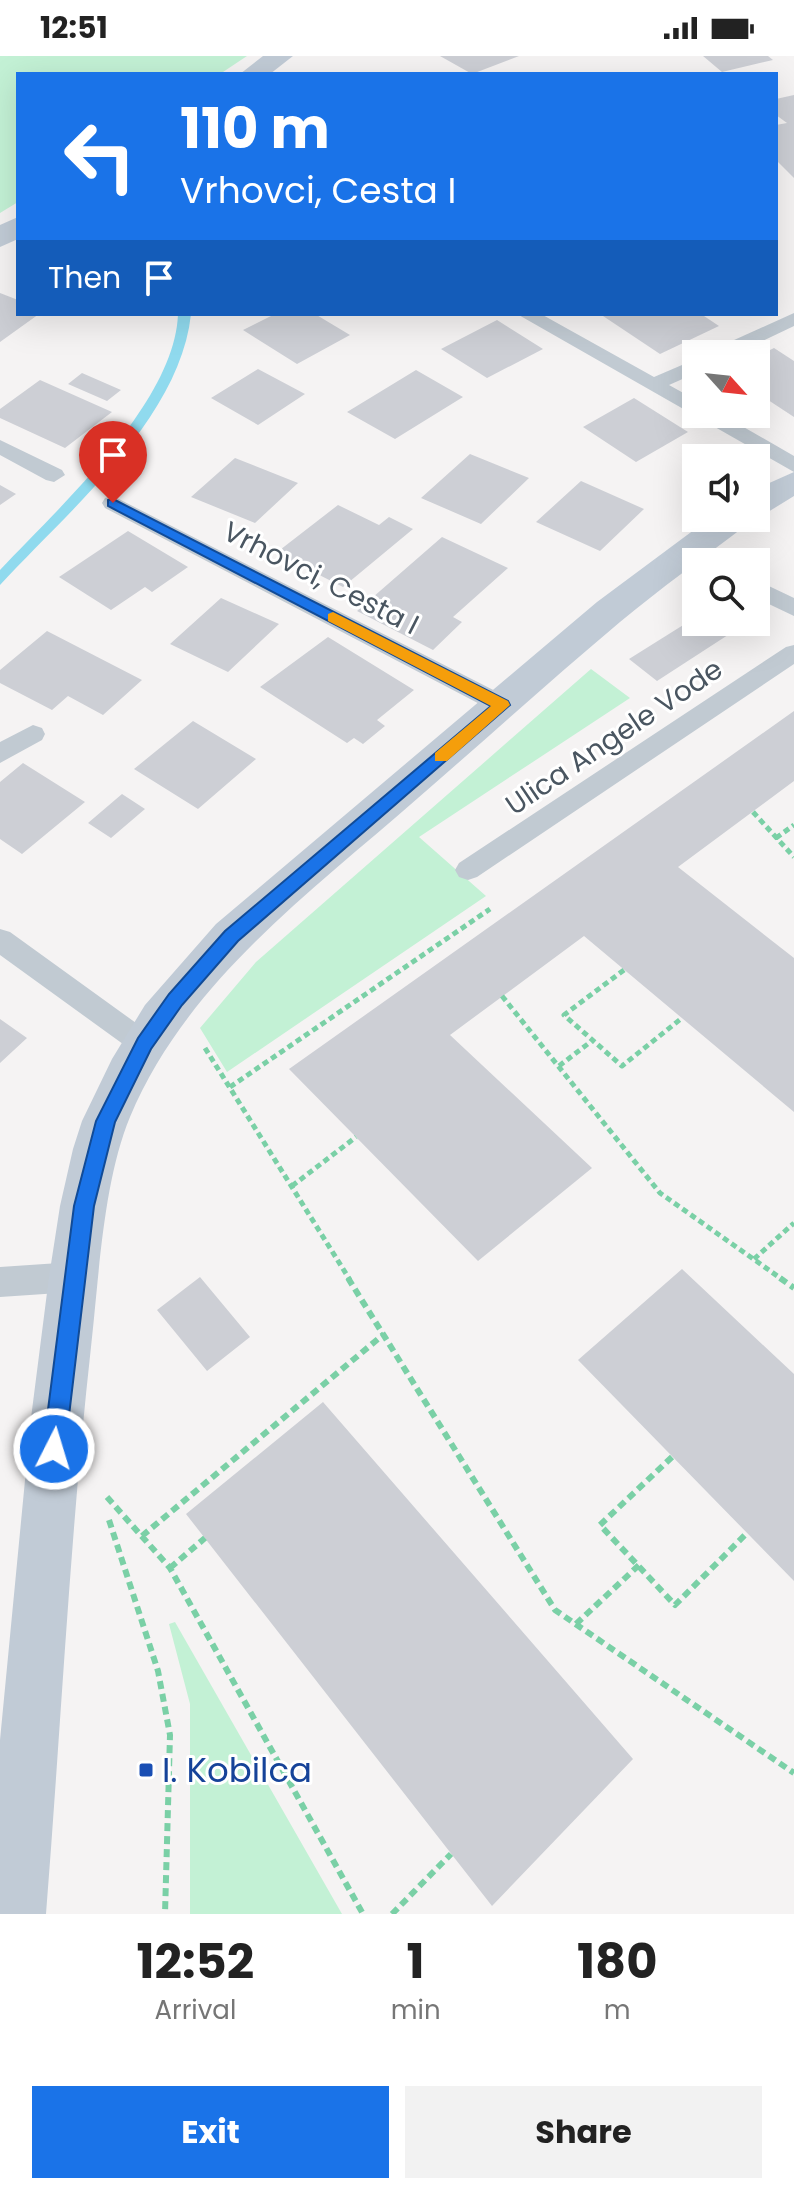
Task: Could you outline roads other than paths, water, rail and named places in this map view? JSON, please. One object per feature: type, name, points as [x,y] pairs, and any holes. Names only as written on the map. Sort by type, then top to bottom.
[{"type":"street","points":[[256,72],[280,56]]},
{"type":"street","points":[[770,496],[794,482]]},
{"type":"street","points":[[705,548],[720,532]]},
{"type":"street","points":[[15,1914],[57,1418],[84,1206],[101,1135],[144,1044],[175,1000],[231,936],[610,611],[682,565]]},
{"type":"lane","points":[[531,316],[682,400]]},
{"type":"lane","points":[[749,340],[794,319]]},
{"type":"lane","points":[[655,384],[682,371]]},
{"type":"lane","points":[[730,428],[794,465]]},
{"type":"lane","points":[[0,446],[54,475]]},
{"type":"lane","name":"Vrhovci, Cesta I","points":[[113,503],[502,705]]},
{"type":"lane","points":[[770,595],[794,608]]},
{"type":"lane","name":"Ulica Angele Vode","points":[[468,870],[794,653]]},
{"type":"lane","points":[[0,754],[33,734]]},
{"type":"lane","points":[[0,940],[144,1044]]},
{"type":"lane","points":[[0,1282],[74,1277]]},
{"type":"water","points":[[178,316],[191,316],[182,353],[166,390],[144,426],[117,461],[0,585],[0,570],[81,485],[136,418],[157,383],[172,348]]},
{"type":"place","name":"I. Kobilca","points":[[146,1770]]}]
